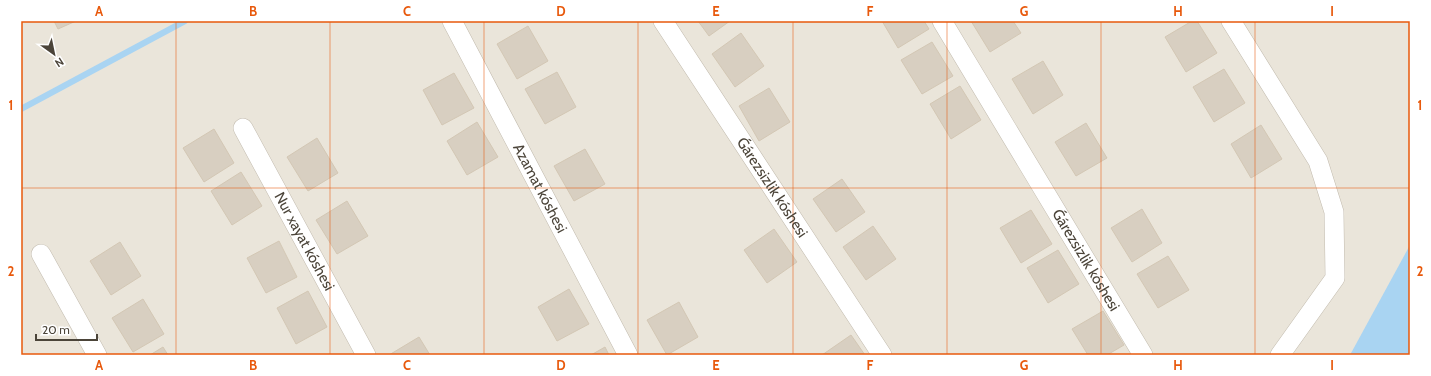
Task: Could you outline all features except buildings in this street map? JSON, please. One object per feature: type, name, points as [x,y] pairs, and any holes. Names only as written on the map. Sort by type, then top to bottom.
[{"type":"street","name":"Azamat kóshesi","points":[[452,21],[628,355]]},
{"type":"street","name":"Ǵárezsizlik kóshesi","points":[[663,21],[882,355]]},
{"type":"street","name":"Ǵárezsizlik kóshesi","points":[[942,21],[1143,355]]},
{"type":"street","points":[[1231,21],[1318,161],[1334,212],[1335,278],[1280,355]]},
{"type":"street","name":"Nur xayat kóshesi","points":[[243,128],[366,355]]},
{"type":"street","points":[[41,254],[97,355]]},
{"type":"shaded area","points":[[21,21],[1410,21],[1410,355],[21,355]]},
{"type":"water","points":[[1410,245],[1410,355],[1350,355]]},
{"type":"waterway","points":[[21,109],[185,21]]}]
